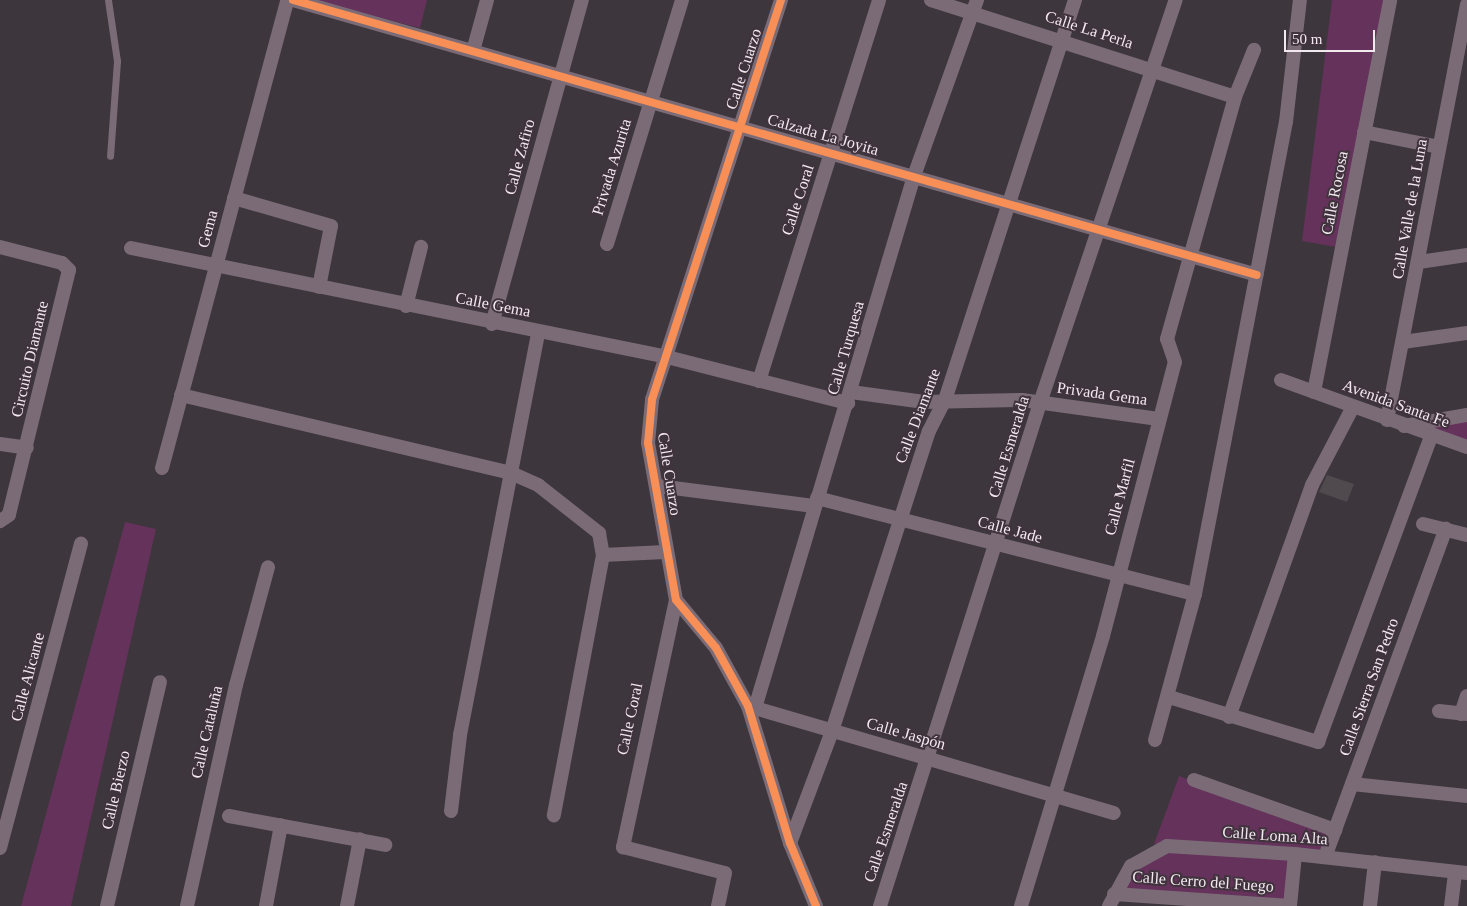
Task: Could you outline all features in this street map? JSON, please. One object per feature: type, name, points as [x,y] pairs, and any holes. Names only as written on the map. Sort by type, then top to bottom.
[{"type":"street","name":"Gema","points":[[162,468],[287,0]]},
{"type":"street","name":"Calzada La Joyita","points":[[293,0],[651,100],[1257,275]]},
{"type":"street","points":[[473,51],[487,0]]},
{"type":"street","name":"Calle Zafiro","points":[[492,324],[582,0]]},
{"type":"street","name":"Privada Azurita","points":[[607,244],[682,0]]},
{"type":"street","name":"Calle Cuarzo","points":[[781,0],[667,357],[648,423],[658,486],[665,552],[676,600],[716,648],[751,707],[790,843],[807,890],[816,906]]},
{"type":"street","name":"Calle Coral","points":[[759,381],[880,0]]},
{"type":"street","name":"Calle La Perla","points":[[931,0],[975,6],[1062,40],[1235,97]]},
{"type":"street","name":"Calle Diamante","points":[[790,843],[832,731],[929,431],[945,400],[1075,0]]},
{"type":"street","name":"Calle Esmeralda","points":[[880,906],[930,759],[998,546],[1040,403],[1176,0]]},
{"type":"street","points":[[1155,740],[1169,697],[1195,594],[1286,122],[1300,0]]},
{"type":"street","name":"Calle Rocosa","points":[[1314,392],[1390,0]]},
{"type":"street","name":"Calle Valle de la Luna","points":[[1387,420],[1419,262],[1467,5]]},
{"type":"street","name":"Calle Turquesa","points":[[751,707],[850,398],[914,176],[975,6]]},
{"type":"street","name":"Calle Marfil","points":[[1021,906],[1103,636],[1116,575],[1175,362],[1168,339],[1235,97],[1254,50]]},
{"type":"street","points":[[1364,132],[1439,147]]},
{"type":"street","points":[[234,198],[331,226],[319,287]]},
{"type":"street","name":"Circuito Diamante","points":[[0,247],[62,263],[69,270],[27,448],[9,515],[0,521]]},
{"type":"street","points":[[406,306],[421,247]]},
{"type":"street","name":"Calle Gema","points":[[131,248],[492,324],[667,357],[759,381],[850,398],[1040,403]]},
{"type":"street","points":[[1419,262],[1467,254]]},
{"type":"street","points":[[451,811],[460,735],[538,332]]},
{"type":"street","points":[[1403,342],[1467,332]]},
{"type":"street","name":"Avenida Santa Fe","points":[[1281,380],[1403,426],[1467,447]]},
{"type":"street","points":[[181,395],[510,473],[538,485],[593,528],[603,545],[603,555],[554,815]]},
{"type":"street","name":"Privada Gema","points":[[1040,403],[1159,420]]},
{"type":"street","points":[[1169,697],[1229,717],[1312,485],[1353,407]]},
{"type":"street","points":[[1403,426],[1467,415]]},
{"type":"street","name":"Calle Sierra San Pedro","points":[[1229,717],[1318,742],[1431,436]]},
{"type":"street","points":[[0,444],[27,448]]},
{"type":"street","name":"Calle Jade","points":[[658,486],[816,502],[900,518],[998,546],[1195,594]]},
{"type":"street","points":[[1423,524],[1467,535]]},
{"type":"street","name":"Calle Sierra San Pedro","points":[[1325,857],[1446,529]]},
{"type":"street","name":"Calle Alicante","points":[[0,848],[81,544]]},
{"type":"street","points":[[603,555],[665,552]]},
{"type":"street","name":"Calle Cataluña","points":[[187,906],[234,694],[268,567]]},
{"type":"street","name":"Calle Coral","points":[[676,600],[623,847],[725,873],[718,906]]},
{"type":"street","name":"Calle Bierzo","points":[[107,906],[160,682]]},
{"type":"street","points":[[1439,711],[1464,714],[1467,696]]},
{"type":"street","name":"Calle Jaspón","points":[[751,707],[1054,796],[1074,798],[1114,813]]},
{"type":"street","points":[[1194,780],[1335,830]]},
{"type":"street","points":[[1352,784],[1467,796]]},
{"type":"street","points":[[229,816],[385,844]]},
{"type":"street","points":[[266,906],[281,826]]},
{"type":"street","points":[[347,906],[360,840]]},
{"type":"street","name":"Calle Loma Alta","points":[[1112,900],[1131,866],[1167,846],[1295,854],[1461,873]]},
{"type":"street","points":[[1290,906],[1295,854]]},
{"type":"street","points":[[1370,906],[1375,862]]},
{"type":"street","points":[[1451,906],[1461,873]]},
{"type":"street","points":[[804,906],[807,890]]},
{"type":"street","name":"Calle Cerro del Fuego","points":[[1112,900],[1290,906]]},
{"type":"lane","points":[[108,0],[118,61],[110,156]]},
{"type":"shaded area","points":[[312,0],[427,0],[420,28]]},
{"type":"shaded area","points":[[1332,0],[1388,0],[1336,247],[1302,241]]},
{"type":"shaded area","points":[[1467,419],[1467,446],[1419,428]]},
{"type":"shaded area","points":[[125,522],[156,529],[71,906],[21,906]]},
{"type":"shaded area","points":[[1179,776],[1329,831],[1323,854],[1154,844]]},
{"type":"shaded area","points":[[1167,849],[1292,857],[1287,901],[1120,891],[1131,873]]},
{"type":"building","points":[[1327,475],[1354,484],[1347,502],[1319,492]]},
{"type":"cycle path","points":[[293,0],[1257,275]]},
{"type":"cycle path","points":[[781,0],[652,400],[648,443],[676,600],[716,648],[748,706],[790,843],[816,906]]}]
